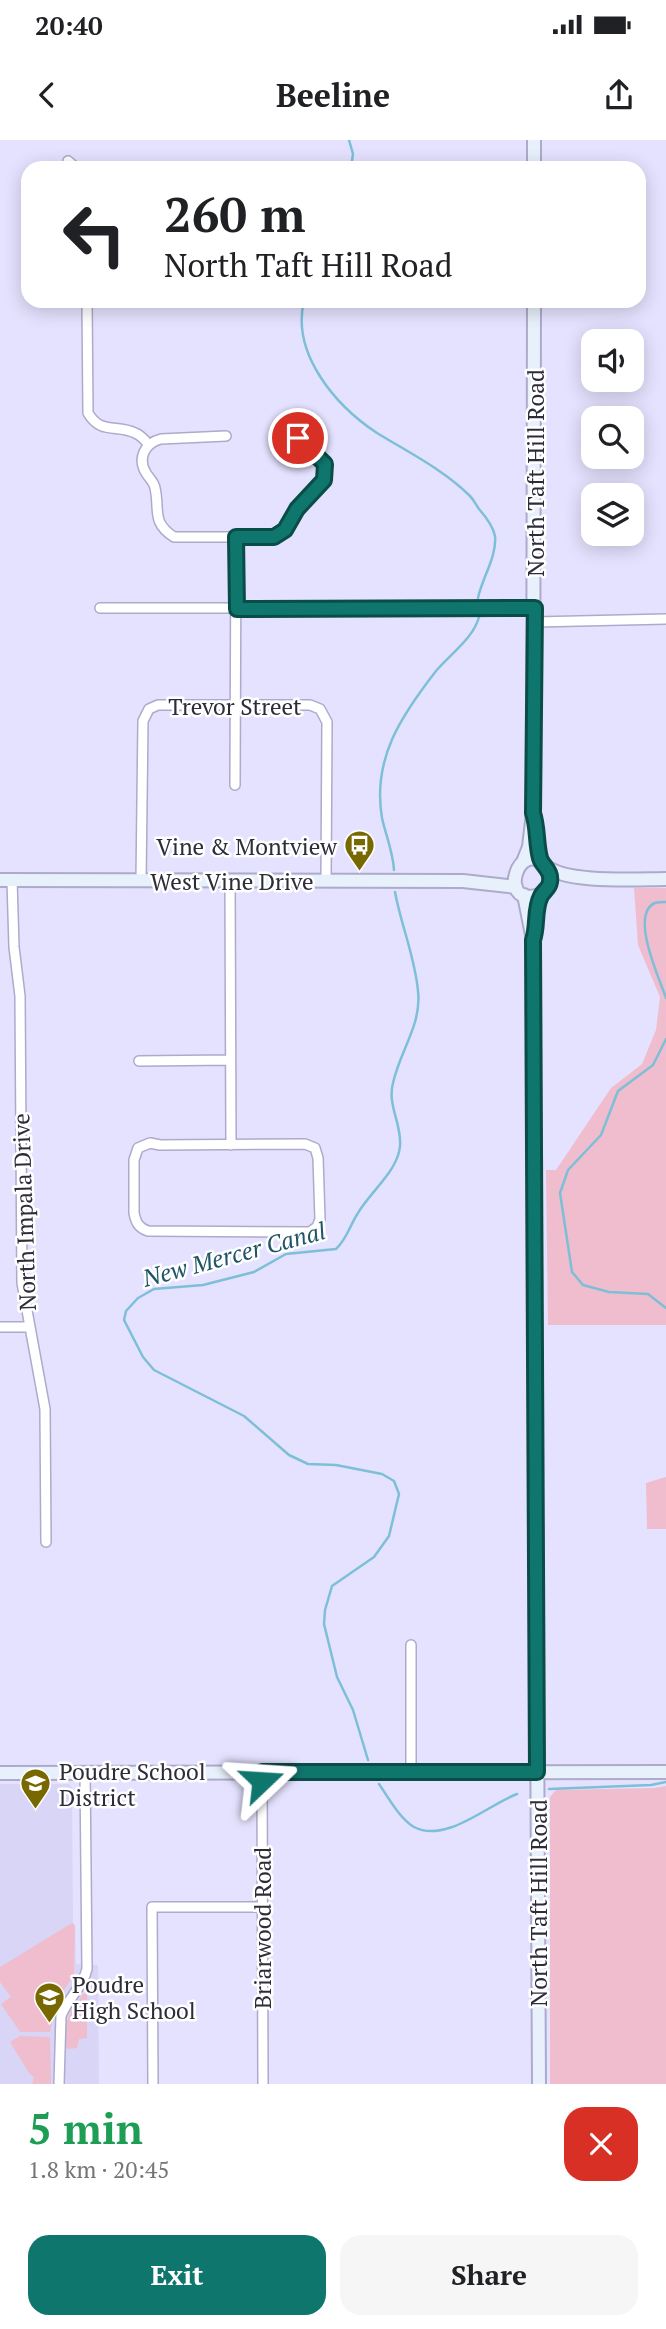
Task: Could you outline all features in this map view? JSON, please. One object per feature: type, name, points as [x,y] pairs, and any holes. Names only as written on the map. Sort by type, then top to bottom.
[{"type":"main road","points":[[534,140],[534,161]]},
{"type":"main road","name":"North Taft Hill Road","points":[[519,867],[529,847],[533,813],[534,308]]},
{"type":"main road","name":"North Taft Hill Road","points":[[533,813],[544,866]]},
{"type":"main road","points":[[544,866],[550,878],[545,891]]},
{"type":"main road","name":"West Vine Drive","points":[[463,881],[519,867],[544,866],[564,875],[601,879],[666,878]]},
{"type":"main road","points":[[519,867],[514,879],[520,891]]},
{"type":"main road","name":"West Vine Drive","points":[[6,880],[463,881],[520,891],[533,897],[545,891],[601,879]]},
{"type":"main road","name":"North Taft Hill Road","points":[[520,891],[533,940]]},
{"type":"main road","name":"North Taft Hill Road","points":[[539,2084],[533,940],[545,891]]},
{"type":"main road","points":[[0,1773],[666,1772]]},
{"type":"street","points":[[87,308],[88,413],[96,424],[108,429],[136,433],[149,444]]},
{"type":"street","points":[[226,436],[161,439],[149,444],[143,454],[143,466],[154,485],[157,514],[166,531],[174,537],[274,537],[285,530],[297,509],[324,480],[326,474],[325,464],[300,440],[281,436]]},
{"type":"street","points":[[235,785],[236,537]]},
{"type":"street","points":[[100,608],[666,619]]},
{"type":"street","name":"Trevor Street","points":[[141,881],[143,721],[147,710],[158,705],[310,705],[322,712],[327,722],[326,881]]},
{"type":"street","name":"North Impala Drive","points":[[6,880],[20,996],[22,1283],[45,1409],[46,1542]]},
{"type":"street","points":[[230,881],[231,1145]]},
{"type":"street","points":[[139,1060],[230,1060]]},
{"type":"street","points":[[150,1143],[231,1145],[305,1144],[315,1148],[318,1158],[320,1219],[317,1227],[310,1232],[148,1231],[139,1227],[134,1213],[134,1160],[138,1148],[150,1143]]},
{"type":"street","points":[[0,1327],[28,1327]]},
{"type":"street","points":[[411,1645],[411,1772]]},
{"type":"street","points":[[59,2084],[61,2015],[82,1983],[87,1969],[85,1772]]},
{"type":"street","name":"Briarwood Road","points":[[262,1772],[263,2084]]},
{"type":"street","points":[[153,2084],[152,1907],[262,1907]]},
{"type":"shaded area","points":[[634,888],[666,888],[666,1325],[548,1325],[546,1170],[556,1170],[611,1088],[642,1064],[656,1030],[660,997],[638,945]]},
{"type":"shaded area","points":[[666,1477],[666,1529],[647,1529],[646,1483]]},
{"type":"shaded area","name":"Poudre High School","points":[[0,1784],[69,1784],[72,1788],[76,1964],[98,1965],[99,2084],[0,2084]]},
{"type":"shaded area","points":[[666,1786],[666,2084],[550,2084],[550,1797],[556,1790]]},
{"type":"shaded area","points":[[72,1923],[75,1925],[74,1974],[55,2005],[50,2032],[20,2032],[1,2004],[11,1997],[0,1982],[0,1967]]},
{"type":"shaded area","points":[[87,1991],[87,2038],[79,2039],[77,2048],[67,2049],[65,2033],[68,2017]]},
{"type":"shaded area","points":[[20,2036],[50,2037],[51,2084],[32,2084],[34,2077],[10,2042]]},
{"type":"waterway","name":"New Mercer Canal","points":[[349,140],[352,161]]},
{"type":"waterway","name":"New Mercer Canal","points":[[303,308],[304,340],[320,377],[332,393],[362,422],[460,487],[491,525],[495,536],[494,552],[478,598]]},
{"type":"waterway","name":"New Mercer Canal","points":[[394,870],[380,797],[385,757],[411,705],[436,671],[472,632],[479,617]]},
{"type":"waterway","name":"New Mercer Canal","points":[[368,1760],[353,1710],[337,1677],[324,1624],[325,1610],[332,1586],[374,1557],[389,1536],[399,1494],[394,1481],[382,1474],[336,1465],[308,1464],[289,1455],[244,1416],[154,1370],[143,1357],[124,1320],[126,1311],[138,1298],[154,1289],[203,1285],[254,1272],[286,1254],[336,1249],[363,1205],[389,1173],[400,1146],[392,1099],[393,1083],[414,1026],[418,1003],[414,966],[395,892]]},
{"type":"waterway","points":[[666,902],[655,903],[648,910],[645,920],[648,948],[666,998]]},
{"type":"waterway","points":[[666,1039],[653,1065],[618,1091],[601,1135],[568,1170],[560,1193],[572,1272],[583,1285],[609,1292],[648,1294],[666,1308]]},
{"type":"waterway","name":"New Mercer Canal","points":[[549,1789],[666,1782]]},
{"type":"waterway","name":"New Mercer Canal","points":[[379,1784],[404,1819],[414,1827],[426,1831],[453,1827],[517,1794]]},
{"type":"place","name":"Vine & Montview","points":[[360,873]]},
{"type":"place","name":"Poudre School District","points":[[36,1811]]},
{"type":"place","name":"Poudre High School","points":[[49,2024]]},
{"type":"route","points":[[262,1781],[262,1772],[537,1772],[533,940],[541,894],[549,887],[550,873],[540,861],[533,813],[535,608],[237,609],[236,537],[274,537],[285,530],[297,509],[324,480],[325,464],[298,438]]}]
